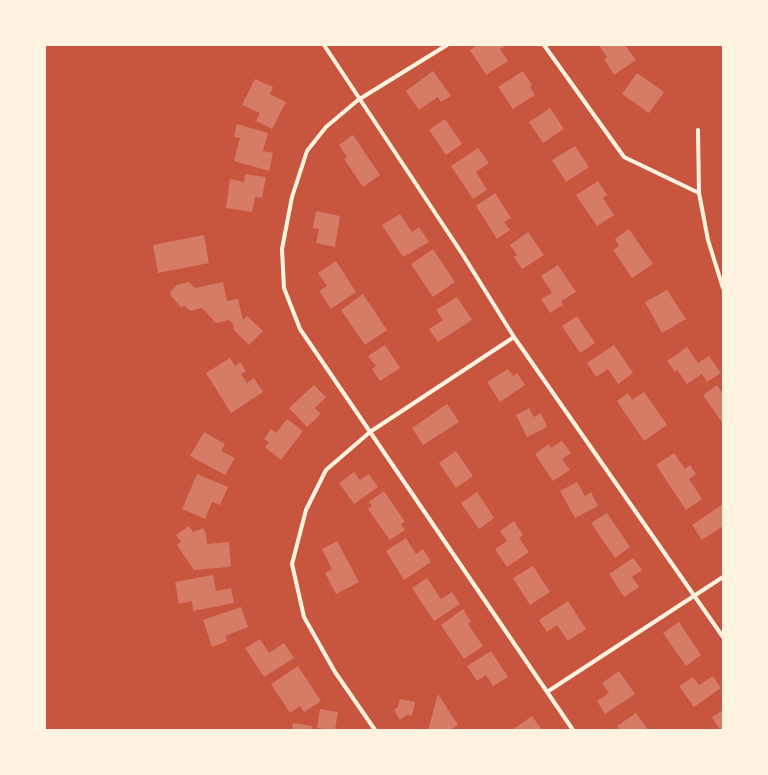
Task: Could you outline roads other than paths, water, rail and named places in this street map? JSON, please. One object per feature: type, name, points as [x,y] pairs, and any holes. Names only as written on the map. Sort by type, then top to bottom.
[{"type":"street","points":[[324,45],[358,100],[463,255],[514,337],[723,637]]},
{"type":"street","points":[[447,45],[358,100],[326,127],[307,151],[292,197],[282,249],[284,288],[300,329],[573,730]]},
{"type":"street","points":[[544,45],[624,157],[699,193]]},
{"type":"street","points":[[698,130],[699,193],[708,240],[723,288]]},
{"type":"street","points":[[375,730],[335,672],[304,618],[292,564],[306,510],[326,470],[370,432],[514,337]]},
{"type":"street","points":[[547,692],[723,577]]}]
